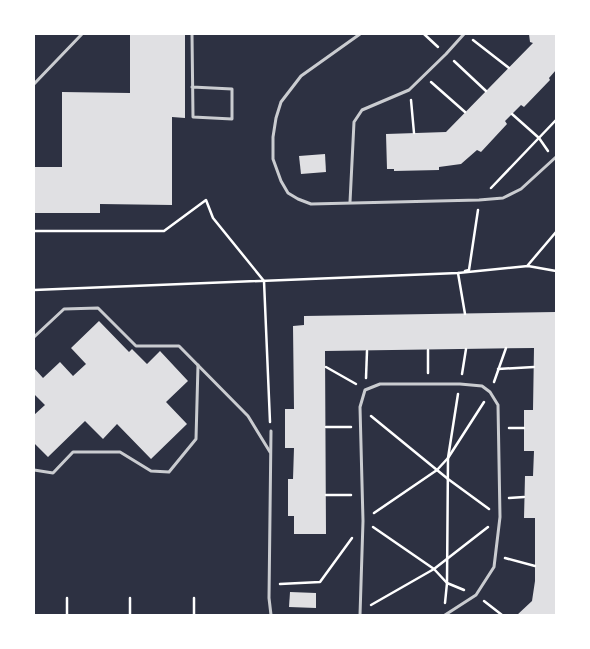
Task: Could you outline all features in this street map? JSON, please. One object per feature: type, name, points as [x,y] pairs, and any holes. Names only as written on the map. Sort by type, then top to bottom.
[{"type":"lane","points":[[34,84],[82,34]]},
{"type":"lane","points":[[192,34],[192,87],[193,117],[232,119],[232,89],[192,87]]},
{"type":"lane","points":[[360,34],[301,76],[282,102],[276,118],[273,137],[274,159],[281,180],[288,193],[311,204],[479,200],[503,198],[521,189],[555,158]]},
{"type":"lane","points":[[350,202],[354,122],[362,110],[409,90],[464,34]]},
{"type":"lane","points":[[34,337],[64,308],[98,308],[136,346],[179,346],[248,416],[270,452]]},
{"type":"lane","points":[[34,470],[53,473],[73,452],[120,452],[151,471],[169,472],[196,439],[198,365]]},
{"type":"lane","points":[[360,613],[363,521],[360,407],[365,390],[380,384],[460,384],[482,386],[490,392],[498,405],[500,517],[494,568],[476,595],[445,615]]},
{"type":"lane","points":[[271,431],[269,584],[271,615]]},
{"type":"path","points":[[472,39],[509,68]]},
{"type":"path","points":[[424,75],[465,112]]},
{"type":"path","points":[[409,90],[414,133]]},
{"type":"path","points":[[512,114],[539,138],[555,158]]},
{"type":"path","points":[[458,273],[469,270],[479,200],[556,120]]},
{"type":"path","points":[[34,231],[164,231],[206,200],[213,218],[264,281],[271,431]]},
{"type":"path","points":[[528,266],[556,232]]},
{"type":"path","points":[[34,290],[458,273],[528,266],[556,271]]},
{"type":"path","points":[[458,273],[465,314]]},
{"type":"path","points":[[269,584],[320,582],[363,521],[437,470],[448,458],[490,392],[506,348]]},
{"type":"path","points":[[445,609],[447,583],[448,458],[466,349]]},
{"type":"path","points":[[326,368],[365,390],[367,350]]},
{"type":"path","points":[[428,350],[428,384]]},
{"type":"path","points":[[498,369],[534,367]]},
{"type":"path","points":[[360,407],[448,479],[500,517],[434,569],[360,613]]},
{"type":"path","points":[[326,427],[360,427]]},
{"type":"path","points":[[498,428],[524,428]]},
{"type":"path","points":[[326,495],[362,495]]},
{"type":"path","points":[[363,521],[434,569],[447,583],[476,595],[502,615]]},
{"type":"path","points":[[495,555],[535,566]]},
{"type":"path","points":[[67,598],[67,615]]},
{"type":"path","points":[[130,598],[130,615]]},
{"type":"path","points":[[194,598],[194,615]]},
{"type":"building","points":[[130,34],[185,34],[185,118],[172,117],[172,205],[100,204],[100,213],[34,213],[34,167],[62,167],[62,92],[130,93]]},
{"type":"building","points":[[529,34],[556,34],[556,70],[549,78],[550,80],[524,107],[521,105],[505,121],[507,124],[481,152],[477,150],[461,164],[439,167],[439,170],[394,171],[394,169],[387,169],[386,134],[446,132],[533,43],[530,42]]},
{"type":"building","points":[[325,154],[326,172],[301,174],[299,156]]},
{"type":"building","points":[[556,312],[556,615],[517,615],[532,601],[535,581],[535,518],[524,518],[525,476],[533,476],[534,451],[524,451],[524,410],[533,410],[534,348],[325,351],[326,534],[294,534],[294,516],[288,516],[288,479],[293,479],[294,448],[285,448],[285,409],[294,409],[293,326],[304,325],[304,316]]},
{"type":"building","points":[[99,321],[129,352],[132,349],[147,364],[160,351],[188,381],[166,402],[187,424],[151,459],[117,424],[103,439],[85,421],[48,457],[34,443],[34,415],[45,405],[34,394],[34,368],[43,378],[60,362],[73,376],[86,364],[71,348]]},
{"type":"building","points":[[290,592],[316,593],[316,608],[289,607]]}]
